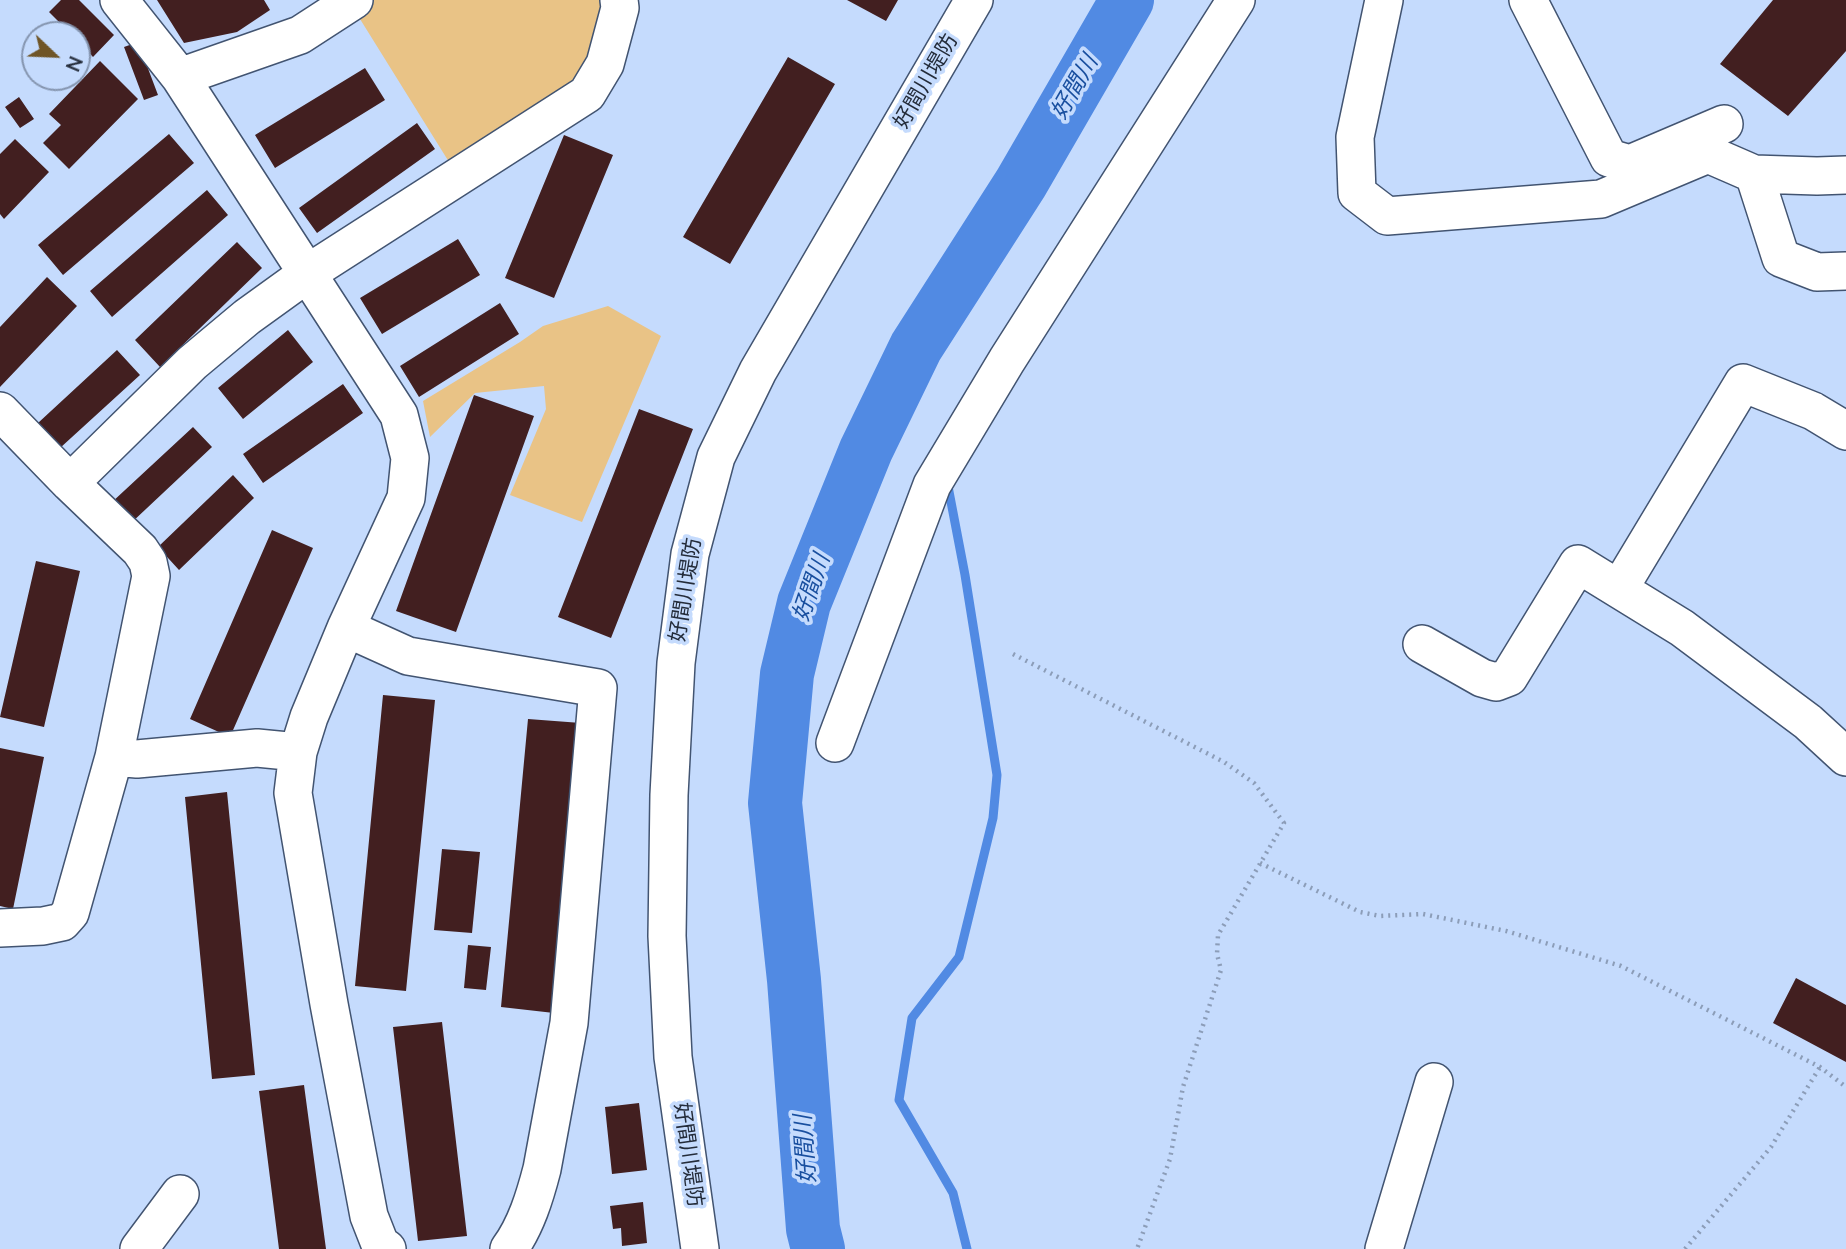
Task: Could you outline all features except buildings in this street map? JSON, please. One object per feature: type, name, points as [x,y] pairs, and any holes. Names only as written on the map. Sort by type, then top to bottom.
[{"type":"street","points":[[119,0],[180,77],[399,415],[410,458],[406,498],[346,628],[309,717],[298,752],[293,793],[369,1216],[380,1244],[387,1249]]},
{"type":"street","points":[[180,77],[299,35],[355,0]]},
{"type":"street","points":[[70,483],[192,363],[247,317],[308,273],[587,94],[605,64],[620,8],[619,0]]},
{"type":"street","name":"好間川堤防","points":[[700,1249],[673,1057],[667,936],[669,795],[676,663],[690,554],[716,457],[758,371],[974,0]]},
{"type":"street","points":[[835,743],[932,485],[1007,360],[1236,0]]},
{"type":"street","points":[[1384,0],[1355,136],[1357,193],[1387,216],[1601,199],[1708,154],[1754,174],[1846,175]]},
{"type":"street","points":[[1504,0],[1601,199]]},
{"type":"street","points":[[1528,0],[1609,158],[1630,164],[1724,124]]},
{"type":"street","points":[[1754,174],[1781,258],[1817,272],[1846,271]]},
{"type":"street","points":[[1619,589],[1743,383],[1813,411],[1846,431]]},
{"type":"street","points":[[0,411],[140,550],[148,562],[151,576],[114,757],[69,912],[62,922],[43,926],[0,928]]},
{"type":"street","points":[[1422,644],[1482,678],[1496,682],[1509,677],[1578,564],[1682,628],[1808,722],[1846,757]]},
{"type":"street","points":[[346,628],[408,656],[598,688],[569,1023],[536,1191],[509,1249]]},
{"type":"street","points":[[114,757],[137,759],[257,748],[298,752]]},
{"type":"street","points":[[1384,1249],[1434,1082]]},
{"type":"street","points":[[139,1249],[180,1194]]},
{"type":"path","points":[[1013,654],[1224,762],[1254,783],[1284,823],[1218,935],[1217,954],[1221,971],[1183,1087],[1170,1158],[1137,1249]]},
{"type":"path","points":[[1259,863],[1360,912],[1380,916],[1423,915],[1506,931],[1621,966],[1820,1067],[1846,1087]]},
{"type":"path","points":[[1685,1249],[1772,1147],[1820,1067]]},
{"type":"shaded area","points":[[374,0],[600,0],[601,9],[588,58],[572,83],[449,162],[355,11]]},
{"type":"shaded area","points":[[608,306],[661,336],[582,522],[510,495],[546,409],[544,386],[475,393],[430,437],[423,401],[543,326]]},
{"type":"waterway","name":"好間川","points":[[818,1249],[813,1229],[794,980],[775,803],[787,674],[804,603],[866,450],[916,347],[1021,183],[1127,0]]},
{"type":"waterway","points":[[947,481],[997,775],[993,818],[959,957],[912,1018],[899,1100],[953,1193],[967,1249]]}]
